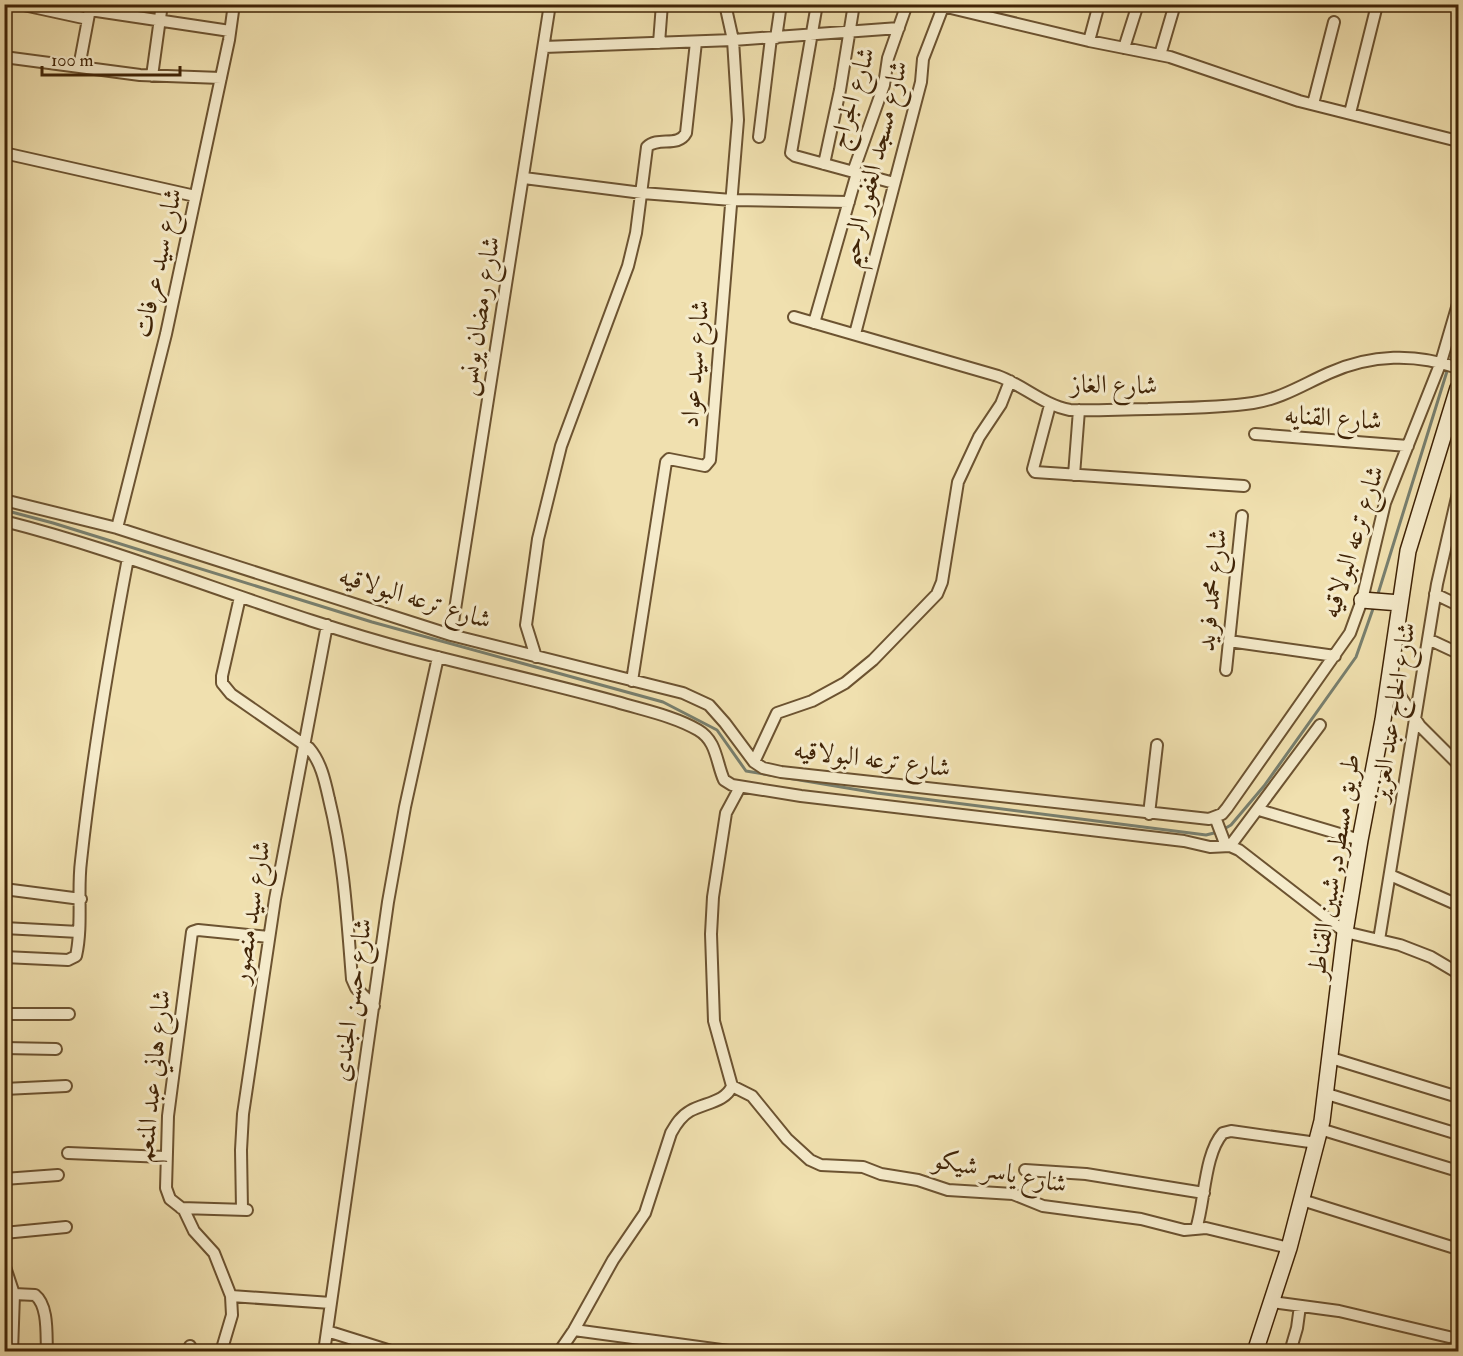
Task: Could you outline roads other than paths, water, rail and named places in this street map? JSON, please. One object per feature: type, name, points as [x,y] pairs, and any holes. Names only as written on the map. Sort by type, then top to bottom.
[{"type":"main road","name":"طريق مسطرد, شبين القناطر","points":[[1255,1352],[1275,1303],[1319,1136],[1327,1094],[1360,840],[1389,679],[1392,602],[1458,393]]},
{"type":"main road","points":[[1364,601],[1392,602]]},
{"type":"street","points":[[19,4],[90,11],[230,31]]},
{"type":"street","points":[[152,76],[162,4]]},
{"type":"street","name":"شارع سيد عرفات","points":[[117,528],[166,334],[234,4]]},
{"type":"street","name":"شارع رمضان يونس","points":[[452,635],[550,4]]},
{"type":"street","points":[[659,43],[662,4]]},
{"type":"street","name":"شارع سيد عواد","points":[[632,681],[666,462],[669,459],[705,466],[710,460],[738,120],[733,40],[725,4]]},
{"type":"street","points":[[759,137],[780,4]]},
{"type":"street","points":[[817,4],[791,151],[795,156],[894,183]]},
{"type":"street","points":[[824,164],[854,4]]},
{"type":"street","name":"شارع الجراج","points":[[814,323],[849,202],[855,172],[884,85],[888,58],[907,4]]},
{"type":"street","points":[[1089,41],[1099,4]]},
{"type":"street","points":[[1124,48],[1138,4]]},
{"type":"street","points":[[1160,55],[1175,4]]},
{"type":"street","points":[[938,6],[1187,62],[1282,96],[1458,141]]},
{"type":"street","name":"شارع مسجد الغفور الرحيم","points":[[855,334],[921,82],[923,59],[938,6]]},
{"type":"street","points":[[1350,114],[1376,9]]},
{"type":"street","points":[[79,67],[90,11]]},
{"type":"street","points":[[1313,104],[1334,22]]},
{"type":"street","points":[[544,47],[773,38],[898,28]]},
{"type":"street","points":[[536,657],[526,626],[537,539],[561,446],[628,266],[636,233],[649,144],[679,141],[686,133],[696,42]]},
{"type":"street","points":[[4,57],[152,76],[220,78]]},
{"type":"street","points":[[4,153],[195,196]]},
{"type":"street","points":[[524,177],[642,193],[732,200],[849,202]]},
{"type":"street","name":"شارع ترعه البولاقيه","points":[[4,500],[117,528],[452,635],[683,693],[709,705],[754,762],[764,768],[1216,820],[1227,808],[1350,633],[1364,601],[1379,522],[1441,362],[1458,304]]},
{"type":"street","name":"شارع الغاز","points":[[794,317],[1010,381],[1050,405],[1079,410],[1206,407],[1253,403],[1286,394],[1329,373],[1370,361],[1409,357],[1441,362],[1458,368]]},
{"type":"street","points":[[754,762],[777,713],[812,701],[845,683],[873,660],[937,594],[942,582],[958,482],[979,437],[1001,404],[1010,381]]},
{"type":"street","points":[[1050,405],[1034,469],[1037,472],[1244,486]]},
{"type":"street","points":[[1074,474],[1079,410]]},
{"type":"street","name":"شارع القنايه","points":[[1255,434],[1408,446]]},
{"type":"street","name":"شارع الحاج عبد العزيز","points":[[1375,939],[1390,875],[1435,594],[1458,493]]},
{"type":"street","name":"شارع محمد فريد","points":[[1226,670],[1242,516]]},
{"type":"street","name":"شارع ترعه البولاقيه","points":[[4,521],[48,532],[327,625],[438,657],[607,699],[690,726],[703,733],[711,741],[724,780],[740,787],[812,798],[1172,839],[1210,847],[1227,844],[1239,850],[1349,933]]},
{"type":"street","points":[[4,957],[68,960],[76,956],[84,834],[105,684],[128,558]]},
{"type":"street","points":[[1435,594],[1458,605]]},
{"type":"street","points":[[240,597],[223,669],[222,683],[231,694],[303,745],[315,755],[319,763],[339,837],[353,984],[374,1006]]},
{"type":"street","name":"شارع سيد منصور","points":[[181,1208],[245,1209],[242,1126],[269,937],[327,625]]},
{"type":"street","points":[[1428,639],[1458,653]]},
{"type":"street","points":[[1229,641],[1335,656]]},
{"type":"street","name":"شارع حسن الجندى","points":[[324,1352],[388,902],[403,817],[438,657]]},
{"type":"street","points":[[1389,679],[1414,719],[1458,764]]},
{"type":"street","points":[[1216,820],[1227,844],[1259,810],[1320,725]]},
{"type":"street","points":[[1149,814],[1157,745]]},
{"type":"street","points":[[559,1352],[613,1260],[645,1213],[676,1124],[691,1110],[726,1095],[732,1086],[714,1021],[711,934],[713,897],[726,813],[740,787]]},
{"type":"street","points":[[1259,810],[1360,840]]},
{"type":"street","points":[[1390,875],[1458,905]]},
{"type":"street","points":[[4,888],[81,899]]},
{"type":"street","points":[[4,928],[79,932]]},
{"type":"street","name":"شارع هاني عبد المنعم","points":[[221,1352],[232,1315],[231,1296],[214,1253],[194,1231],[186,1212],[172,1202],[166,1188],[165,1157],[168,1116],[192,932],[198,930],[269,937]]},
{"type":"street","points":[[1349,933],[1431,957],[1458,973]]},
{"type":"street","points":[[4,1014],[69,1014]]},
{"type":"street","points":[[4,1048],[56,1049]]},
{"type":"street","points":[[1331,1058],[1458,1097]]},
{"type":"street","points":[[4,1089],[66,1086]]},
{"type":"street","name":"شارع ياسر شيكو","points":[[732,1086],[756,1099],[787,1139],[815,1163],[863,1167],[880,1174],[918,1180],[948,1190],[1014,1194],[1044,1206],[1141,1220],[1184,1230],[1206,1228],[1289,1248]]},
{"type":"street","points":[[1327,1094],[1458,1134]]},
{"type":"street","points":[[1196,1229],[1209,1166],[1218,1140],[1223,1133],[1231,1131],[1319,1136],[1458,1171]]},
{"type":"street","points":[[68,1154],[165,1157]]},
{"type":"street","points":[[1025,1170],[1086,1174],[1203,1193]]},
{"type":"street","points":[[4,1179],[58,1175]]},
{"type":"street","points":[[1302,1200],[1458,1249]]},
{"type":"street","points":[[4,1233],[66,1227]]},
{"type":"street","points":[[4,1264],[10,1288],[8,1325],[12,1352]]},
{"type":"street","points":[[10,1288],[35,1295],[40,1300],[44,1316],[47,1352]]},
{"type":"street","points":[[231,1296],[331,1303]]},
{"type":"street","points":[[1275,1303],[1339,1311],[1449,1337]]},
{"type":"street","points":[[1290,1352],[1298,1328],[1297,1306]]},
{"type":"street","points":[[574,1330],[735,1352]]},
{"type":"street","points":[[327,1331],[394,1352]]},
{"type":"waterway","points":[[1450,362],[1458,335]]},
{"type":"waterway","points":[[1377,597],[1448,368]]},
{"type":"waterway","points":[[4,510],[53,523],[372,622],[663,702],[717,730],[746,771],[877,793],[1206,835],[1218,832]]},
{"type":"waterway","points":[[1224,829],[1231,825],[1264,786],[1356,657],[1374,606]]}]
